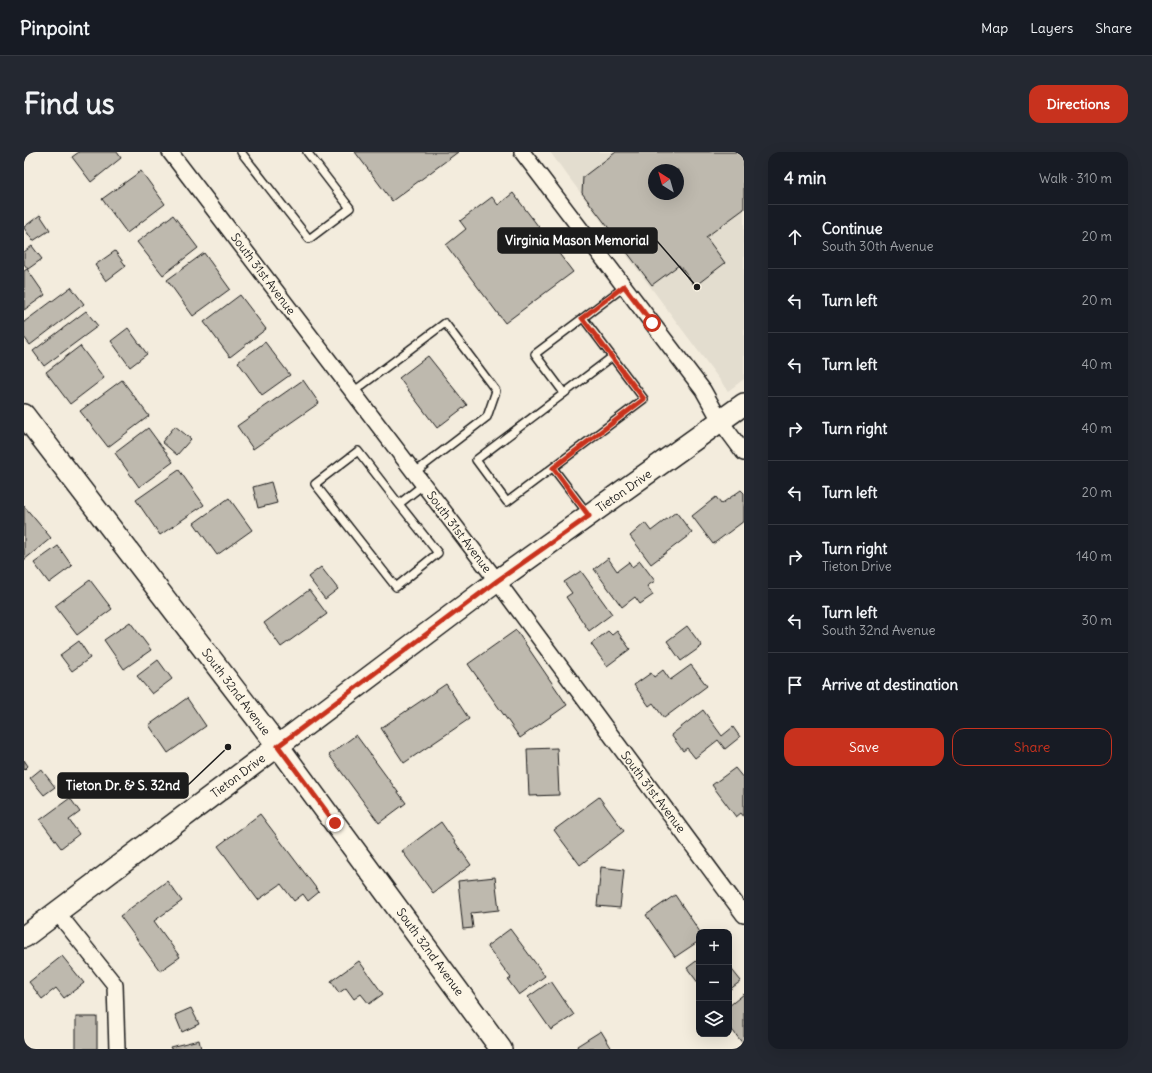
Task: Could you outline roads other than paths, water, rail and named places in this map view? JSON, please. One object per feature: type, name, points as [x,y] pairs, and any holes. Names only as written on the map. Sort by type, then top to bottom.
[{"type":"main road","name":"Tieton Drive","points":[[24,936],[497,581],[721,422],[744,404]]},
{"type":"main road","name":"South 32nd Avenue","points":[[24,415],[278,746],[501,1049]]},
{"type":"street","name":"South 31st Avenue","points":[[170,152],[497,581],[744,915]]},
{"type":"street","points":[[522,152],[703,390],[721,422],[744,453]]},
{"type":"street","points":[[56,912],[115,985],[117,1049]]},
{"type":"lane","points":[[241,152],[309,239],[350,208],[307,152]]},
{"type":"lane","points":[[564,392],[535,354],[624,286]]},
{"type":"lane","points":[[582,318],[612,357],[644,399],[507,502],[476,460],[612,357]]},
{"type":"lane","points":[[353,392],[445,323],[496,391],[487,417],[414,473]]},
{"type":"lane","points":[[358,451],[399,504],[438,554],[396,587],[315,484],[358,451]]},
{"type":"lane","points":[[553,468],[589,516]]},
{"type":"lane","points":[[399,504],[423,485]]},
{"type":"place","name":"Virginia Mason Memorial","points":[[697,287]]},
{"type":"place","name":"Tieton Dr. & S. 32nd","points":[[228,747]]}]
